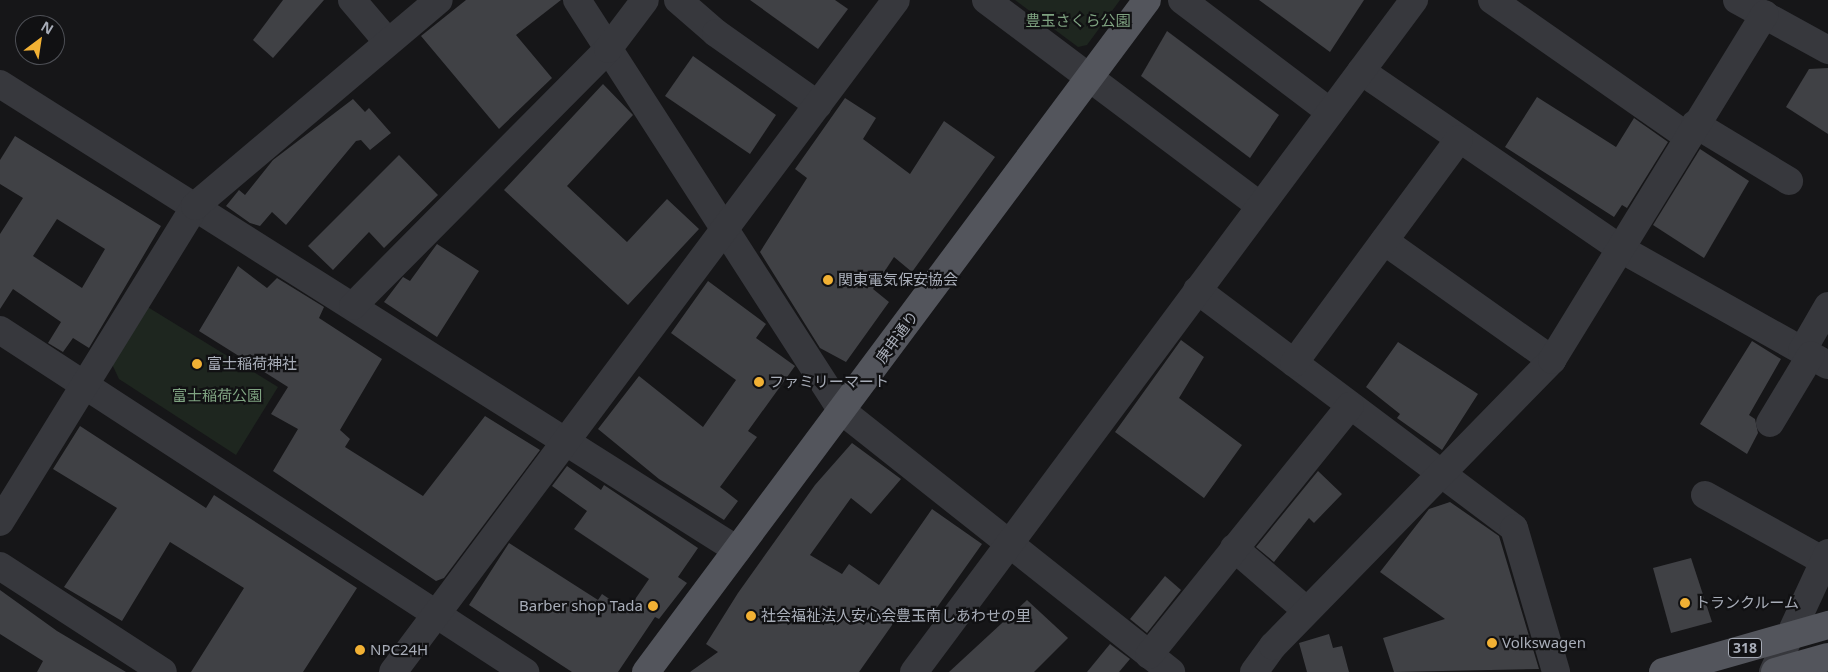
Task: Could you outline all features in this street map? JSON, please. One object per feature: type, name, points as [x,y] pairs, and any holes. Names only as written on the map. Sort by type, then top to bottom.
[{"type":"main road","name":"庚申通り","points":[[646,672],[1146,0]]},
{"type":"main road","name":"318","points":[[1663,672],[1828,625]]},
{"type":"main road","name":"318","points":[[1774,672],[1828,657]]},
{"type":"street","points":[[352,0],[387,41]]},
{"type":"street","points":[[0,522],[195,206],[387,41],[438,0]]},
{"type":"street","points":[[577,0],[842,411],[1010,543],[1155,664],[1234,548],[1350,406]]},
{"type":"street","points":[[352,306],[608,49],[645,0]]},
{"type":"street","points":[[678,0],[716,33],[818,105]]},
{"type":"street","points":[[986,0],[1260,206]]},
{"type":"street","points":[[1182,0],[1330,112]]},
{"type":"street","points":[[1492,0],[1691,130],[1789,181]]},
{"type":"street","points":[[1738,0],[1828,50]]},
{"type":"street","points":[[393,672],[724,226],[818,105],[888,3]]},
{"type":"street","points":[[914,672],[1361,71],[1406,3]]},
{"type":"street","points":[[1254,672],[1307,611],[1443,475],[1552,360],[1621,249],[1691,130],[1765,14]]},
{"type":"street","points":[[1361,71],[1621,249],[1814,357]]},
{"type":"street","points":[[0,84],[567,439],[737,550]]},
{"type":"street","points":[[1294,363],[1458,139]]},
{"type":"street","points":[[1384,241],[1552,360]]},
{"type":"street","points":[[1197,290],[1514,528],[1556,672]]},
{"type":"street","points":[[1770,422],[1814,357],[1828,306]]},
{"type":"street","points":[[0,330],[525,672]]},
{"type":"street","points":[[1705,495],[1826,557],[1788,636],[1774,672]]},
{"type":"street","points":[[1234,548],[1307,611]]},
{"type":"street","points":[[0,566],[163,672]]},
{"type":"green space","name":"豊玉さくら公園","points":[[1015,0],[1120,0],[1087,45],[1078,47]]},
{"type":"green space","name":"富士稲荷公園","points":[[146,306],[278,387],[236,455],[119,379],[111,362]]},
{"type":"building","points":[[283,0],[324,0],[273,58],[253,40]]},
{"type":"building","points":[[466,0],[561,0],[516,35],[552,78],[499,129],[421,36]]},
{"type":"building","points":[[750,0],[835,0],[848,9],[818,49]]},
{"type":"building","points":[[1259,0],[1364,0],[1330,52]]},
{"type":"building","points":[[1167,31],[1279,115],[1250,158],[1141,76]]},
{"type":"building","points":[[693,56],[776,115],[750,154],[665,96]]},
{"type":"building","points":[[1828,68],[1828,134],[1786,107],[1809,69]]},
{"type":"building","points":[[603,84],[633,115],[567,186],[627,242],[667,199],[699,229],[628,305],[504,190]]},
{"type":"building","points":[[1537,97],[1616,147],[1634,118],[1668,142],[1627,208],[1622,205],[1614,217],[1505,147]]},
{"type":"building","points":[[845,98],[876,118],[863,139],[910,174],[944,121],[995,157],[912,272],[894,257],[873,289],[889,302],[846,362],[820,348],[760,252],[807,178],[795,169]]},
{"type":"building","points":[[353,99],[365,112],[369,108],[391,133],[370,150],[361,140],[356,141],[286,225],[272,212],[260,226],[250,223],[226,206],[239,190],[245,195],[273,160]]},
{"type":"building","points":[[15,136],[161,226],[89,348],[73,338],[63,352],[48,343],[61,322],[13,289],[0,309],[0,234],[23,198],[0,184],[0,160]],"holes":[[[57,219],[105,249],[82,288],[33,256]]]},
{"type":"building","points":[[1700,149],[1749,181],[1704,258],[1653,225]]},
{"type":"building","points":[[399,155],[438,195],[384,248],[369,232],[333,270],[308,246]]},
{"type":"building","points":[[437,244],[479,271],[437,337],[384,302],[403,277],[410,281]]},
{"type":"building","points":[[238,266],[267,288],[277,278],[324,307],[319,318],[382,359],[340,430],[350,439],[345,447],[423,496],[485,416],[540,450],[444,578],[436,581],[273,471],[298,429],[271,414],[288,387],[199,331]]},
{"type":"building","points":[[708,281],[766,324],[756,338],[795,366],[748,431],[757,437],[720,487],[738,501],[724,520],[659,479],[598,429],[639,376],[703,427],[736,380],[671,333]]},
{"type":"building","points":[[1181,340],[1204,357],[1179,398],[1242,445],[1204,498],[1115,432]]},
{"type":"building","points":[[1752,341],[1781,359],[1749,415],[1755,419],[1758,433],[1747,454],[1700,424]]},
{"type":"building","points":[[1398,342],[1478,394],[1442,450],[1397,418],[1400,414],[1366,387]]},
{"type":"building","points":[[80,426],[206,508],[214,495],[357,588],[303,672],[191,672],[244,588],[170,542],[122,621],[64,587],[117,508],[53,469]]},
{"type":"building","points":[[852,443],[901,479],[871,514],[851,498],[810,555],[842,574],[849,564],[879,585],[932,509],[982,544],[926,623],[904,608],[859,672],[690,672],[718,652],[706,644],[738,593],[815,485]]},
{"type":"building","points":[[567,466],[601,490],[604,485],[698,548],[678,577],[687,583],[659,619],[655,617],[618,672],[572,672],[469,605],[509,543],[598,600],[602,594],[627,611],[649,579],[574,529],[587,511],[552,486]]},
{"type":"building","points":[[1318,471],[1342,494],[1314,523],[1309,518],[1274,562],[1256,547]]},
{"type":"building","points":[[1450,502],[1499,536],[1539,669],[1394,672],[1383,638],[1445,619],[1380,572],[1429,509]]},
{"type":"building","points":[[1691,558],[1712,622],[1671,633],[1653,568]]},
{"type":"building","points":[[1165,576],[1181,590],[1147,633],[1130,619]]},
{"type":"building","points":[[0,590],[57,631],[126,672],[37,672],[43,661],[0,634]]},
{"type":"building","points":[[1027,600],[1068,638],[1034,672],[949,672]]},
{"type":"building","points":[[1329,634],[1333,648],[1342,646],[1349,672],[1307,672],[1299,643]]},
{"type":"building","points":[[1110,644],[1130,659],[1119,672],[1087,672]]},
{"type":"place","name":"関東電気保安協会","points":[[828,280]]},
{"type":"place","name":"富士稲荷神社","points":[[197,364]]},
{"type":"place","name":"ファミリーマート","points":[[759,382]]},
{"type":"place","name":"トランクルーム","points":[[1685,603]]},
{"type":"place","name":"Barber shop Tada","points":[[653,606]]},
{"type":"place","name":"社会福祉法人安心会豊玉南しあわせの里","points":[[751,616]]},
{"type":"place","name":"Volkswagen","points":[[1492,643]]},
{"type":"place","name":"NPC24H","points":[[360,650]]}]
